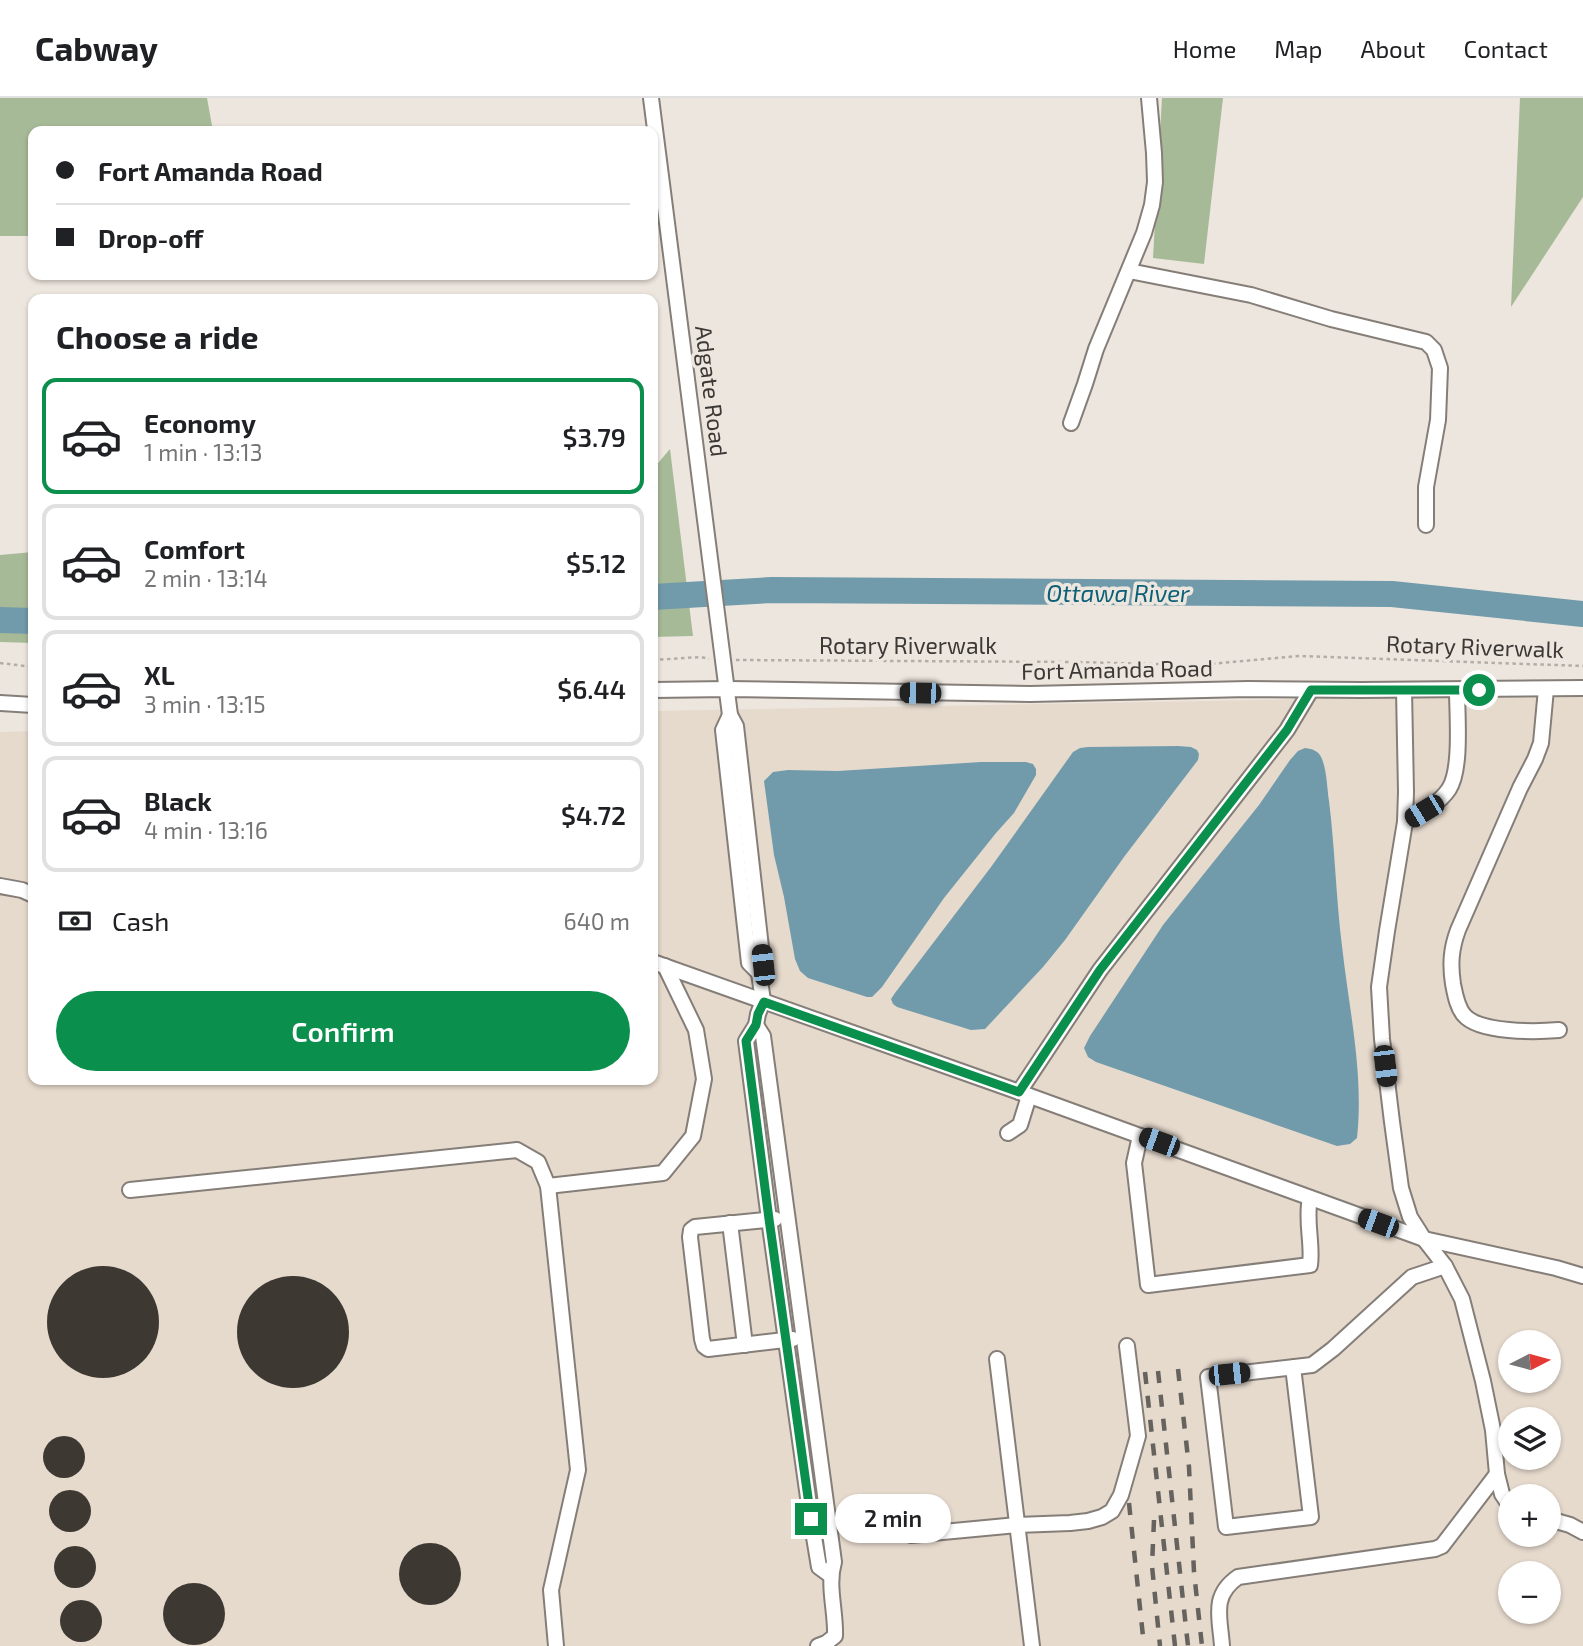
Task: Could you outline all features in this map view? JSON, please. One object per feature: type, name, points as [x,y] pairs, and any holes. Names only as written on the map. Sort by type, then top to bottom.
[{"type":"street","name":"Adgate Road","points":[[651,98],[655,126]]},
{"type":"street","points":[[1070,423],[1096,349],[1144,233],[1152,205],[1155,182],[1149,98]]},
{"type":"street","name":"Adgate Road","points":[[658,152],[730,715],[736,726],[741,766],[763,965],[759,973],[764,1002]]},
{"type":"street","points":[[1129,271],[1251,295],[1426,342],[1434,351],[1440,368],[1438,420],[1426,487],[1426,525]]},
{"type":"street","name":"Fort Amanda Road","points":[[658,690],[1030,694],[1583,688]]},
{"type":"street","points":[[1546,689],[1541,743],[1458,930],[1451,961],[1457,1002],[1468,1019],[1481,1025],[1516,1031],[1559,1030]]},
{"type":"street","points":[[1008,1133],[1020,1125],[1024,1094],[1100,970],[1287,730],[1311,690]]},
{"type":"street","points":[[1404,690],[1405,822],[1379,987],[1392,1122],[1401,1188],[1410,1217],[1445,1266],[1462,1299],[1493,1430],[1499,1484]]},
{"type":"street","points":[[1405,822],[1440,799],[1451,786],[1457,759],[1457,690]]},
{"type":"street","points":[[0,703],[28,705]]},
{"type":"street","points":[[0,886],[28,893]]},
{"type":"street","points":[[659,964],[1424,1239],[1583,1276]]},
{"type":"street","points":[[548,1186],[663,1173],[693,1136],[704,1079],[696,1030],[659,964]]},
{"type":"street","points":[[764,1002],[756,1025],[746,1041],[819,1567],[830,1575]]},
{"type":"street","points":[[756,1025],[763,1036],[834,1562],[830,1575],[835,1636],[818,1646]]},
{"type":"street","points":[[1140,1136],[1134,1163],[1149,1285],[1310,1265],[1312,1253],[1307,1211],[1310,1199]]},
{"type":"street","points":[[130,1191],[517,1150],[538,1162],[548,1186],[578,1470],[551,1590],[556,1646]]},
{"type":"street","points":[[787,1217],[695,1227],[691,1230],[702,1339],[708,1349],[803,1337]]},
{"type":"street","points":[[730,1223],[745,1345]]},
{"type":"street","points":[[1293,1367],[1311,1517],[1226,1527],[1208,1377],[1293,1367],[1312,1365],[1412,1277],[1445,1266]]},
{"type":"street","points":[[911,1535],[1088,1521],[1112,1511],[1121,1495],[1138,1436],[1127,1346]]},
{"type":"street","points":[[997,1359],[1032,1646]]},
{"type":"street","points":[[1222,1646],[1220,1596],[1226,1585],[1238,1577],[1435,1549],[1442,1546],[1497,1475]]},
{"type":"street","points":[[1561,1522],[1583,1532]]},
{"type":"path","name":"Rotary Riverwalk","points":[[658,660],[701,657],[724,661],[1198,664],[1299,656],[1583,666]]},
{"type":"path","points":[[0,663],[28,666]]},
{"type":"shaded area","points":[[1583,697],[1583,1646],[0,1646],[0,732],[28,731],[28,1085],[658,1085],[658,711],[1370,698]]},
{"type":"green space","points":[[0,98],[207,98],[212,126],[28,126],[28,236],[0,236]]},
{"type":"green space","points":[[1162,98],[1223,98],[1204,264],[1153,258]]},
{"type":"green space","points":[[1520,98],[1583,98],[1583,197],[1511,307]]},
{"type":"green space","points":[[670,449],[693,636],[658,637],[658,463]]},
{"type":"green space","points":[[28,552],[28,643],[0,642],[0,555]]},
{"type":"water","points":[[1178,746],[1197,750],[1198,760],[1065,940],[985,1029],[971,1030],[893,1004],[891,999],[895,993],[991,867],[1073,752],[1088,747]]},
{"type":"water","points":[[1305,748],[1319,754],[1326,775],[1359,1090],[1357,1138],[1350,1144],[1337,1146],[1096,1062],[1088,1057],[1084,1048],[1163,925],[1259,805],[1290,760]]},
{"type":"water","points":[[981,762],[1026,762],[1033,764],[1036,775],[1014,813],[944,898],[882,987],[872,997],[867,997],[808,978],[800,971],[795,959],[774,855],[764,781],[773,772],[788,770],[838,771]]},
{"type":"building","points":[[103,1266],[125,1270],[143,1282],[155,1300],[159,1322],[155,1344],[143,1362],[125,1374],[103,1378],[81,1374],[63,1362],[51,1344],[47,1322],[51,1300],[63,1282],[81,1270]]},
{"type":"building","points":[[293,1276],[315,1280],[333,1292],[345,1310],[349,1332],[345,1354],[333,1372],[315,1384],[293,1388],[271,1384],[253,1372],[241,1354],[237,1332],[241,1310],[253,1292],[271,1280]]},
{"type":"building","points":[[64,1436],[79,1442],[85,1457],[79,1472],[64,1478],[49,1472],[43,1457],[49,1442]]},
{"type":"building","points":[[70,1490],[85,1496],[91,1511],[85,1526],[70,1532],[55,1526],[49,1511],[55,1496]]},
{"type":"building","points":[[430,1543],[452,1552],[461,1574],[452,1596],[430,1605],[408,1596],[399,1574],[408,1552]]},
{"type":"building","points":[[75,1546],[90,1552],[96,1567],[90,1582],[75,1588],[60,1582],[54,1567],[60,1552]]},
{"type":"building","points":[[194,1583],[216,1592],[225,1614],[216,1636],[194,1645],[172,1636],[163,1614],[172,1592]]},
{"type":"building","points":[[81,1600],[96,1606],[102,1621],[96,1636],[81,1642],[66,1636],[60,1621],[66,1606]]},
{"type":"waterway","name":"Ottawa River","points":[[658,597],[772,590],[1392,594],[1583,614]]},
{"type":"waterway","name":"Ottawa River","points":[[0,620],[28,621]]},
{"type":"railway","points":[[1178,1369],[1189,1467],[1194,1572],[1202,1646]]},
{"type":"railway","points":[[1158,1371],[1188,1646]]},
{"type":"railway","points":[[1145,1372],[1175,1646]]},
{"type":"railway","points":[[1129,1503],[1144,1646]]},
{"type":"railway","points":[[1154,1520],[1152,1566],[1160,1646]]},
{"type":"route","points":[[811,1519],[746,1041],[756,1025],[764,1002],[1019,1092],[1100,970],[1287,730],[1311,690],[1479,690]]}]
